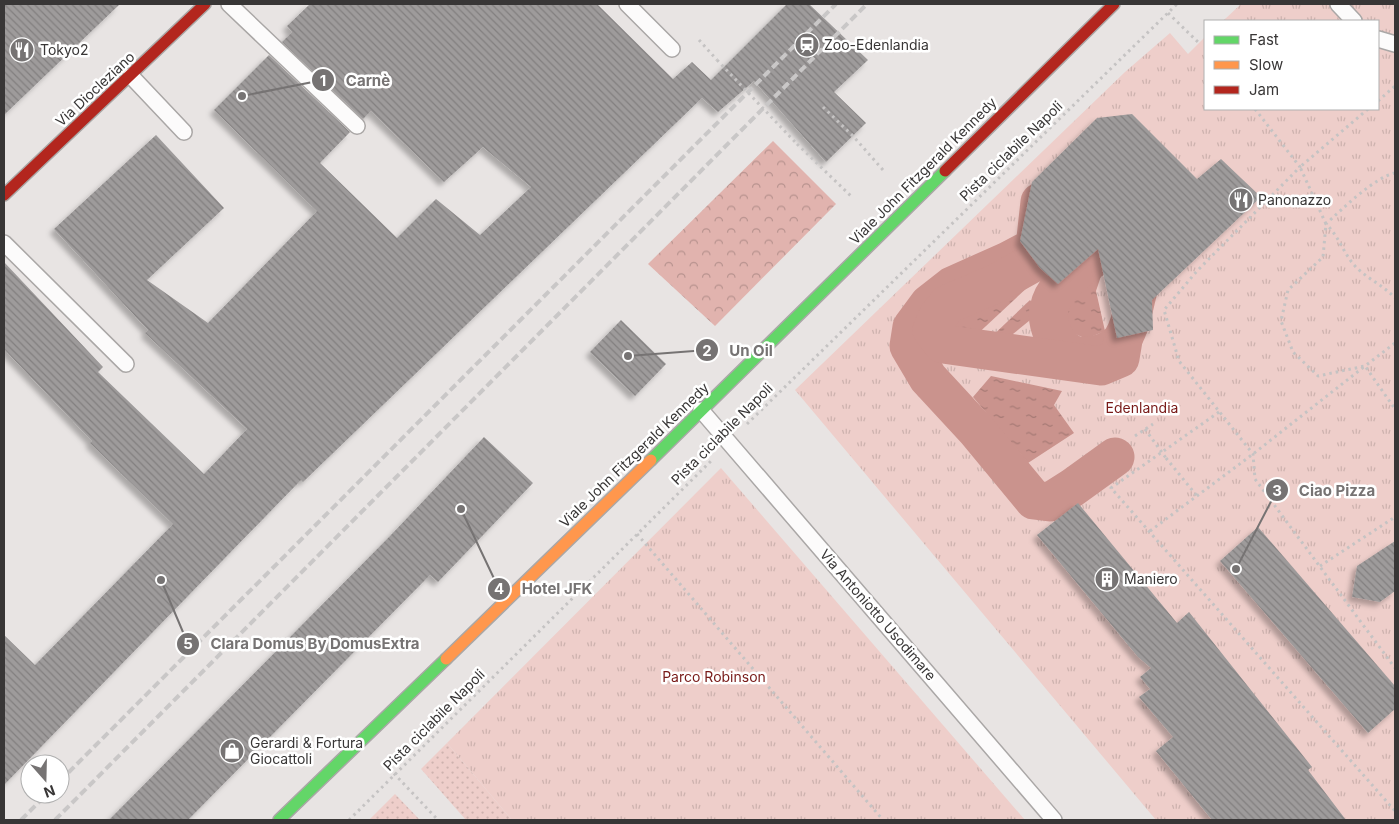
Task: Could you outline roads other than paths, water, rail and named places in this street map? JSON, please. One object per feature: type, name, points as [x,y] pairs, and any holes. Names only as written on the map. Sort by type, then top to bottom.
[{"type":"main road","name":"Via Diocleziano","points":[[4,195],[205,4]]},
{"type":"main road","name":"Viale John Fitzgerald Kennedy","points":[[279,820],[701,410],[1114,4]]},
{"type":"lane","points":[[229,4],[356,126]]},
{"type":"lane","points":[[627,4],[672,49]]},
{"type":"lane","points":[[1338,4],[1353,20]]},
{"type":"lane","points":[[1379,39],[1395,44]]},
{"type":"lane","points":[[131,76],[184,132]]},
{"type":"lane","points":[[4,243],[126,364]]},
{"type":"lane","name":"Via Antoniotto Usodimare","points":[[701,410],[1054,820]]},
{"type":"water","points":[[1096,263],[1103,270],[1096,291],[1105,331],[1086,339],[1062,324],[1059,314],[1060,297]]},
{"type":"water","points":[[1040,268],[1044,272],[971,340],[960,341],[950,317]]},
{"type":"water","points":[[1030,300],[1040,312],[1008,338],[986,342]]},
{"type":"water","points":[[991,376],[1062,391],[1054,405],[1074,433],[1028,463],[973,397]]},
{"type":"waterway","points":[[1040,202],[1035,247],[952,286],[929,304],[912,327],[909,346],[928,378],[977,431],[1034,500],[1050,502],[1115,457]]},
{"type":"waterway","points":[[1116,208],[1122,222],[1115,236],[1099,254],[1068,278],[1053,297],[1048,315],[1053,335],[1066,351],[1078,356],[1092,356],[1107,351],[1123,338],[1131,319],[1139,287]]},
{"type":"waterway","points":[[1066,221],[1042,258],[995,284],[948,304],[938,316],[932,330],[943,344],[1101,366],[1120,358],[1123,340]]},
{"type":"railway","points":[[70,771],[836,4]]},
{"type":"railway","points":[[55,820],[867,4]]},
{"type":"railway","points":[[21,820],[37,804]]},
{"type":"place","name":"Zoo-Edenlandia","points":[[807,45]]},
{"type":"place","name":"Tokyo2","points":[[22,50]]},
{"type":"place","name":"Carnè","points":[[242,96]]},
{"type":"place","name":"Panonazzo","points":[[1241,200]]},
{"type":"place","name":"Un Oil","points":[[628,356]]},
{"type":"place","name":"Hotel JFK","points":[[461,509]]},
{"type":"place","name":"Ciao Pizza","points":[[1236,569]]},
{"type":"place","name":"Maniero","points":[[1107,579]]},
{"type":"place","name":"Clara Domus By DomusExtra","points":[[161,580]]},
{"type":"place","name":"Gerardi & Fortura Giocattoli","points":[[232,751]]},
{"type":"park label","name":"Edenlandia","points":[[1142,408]]},
{"type":"park label","name":"Parco Robinson","points":[[714,677]]}]
